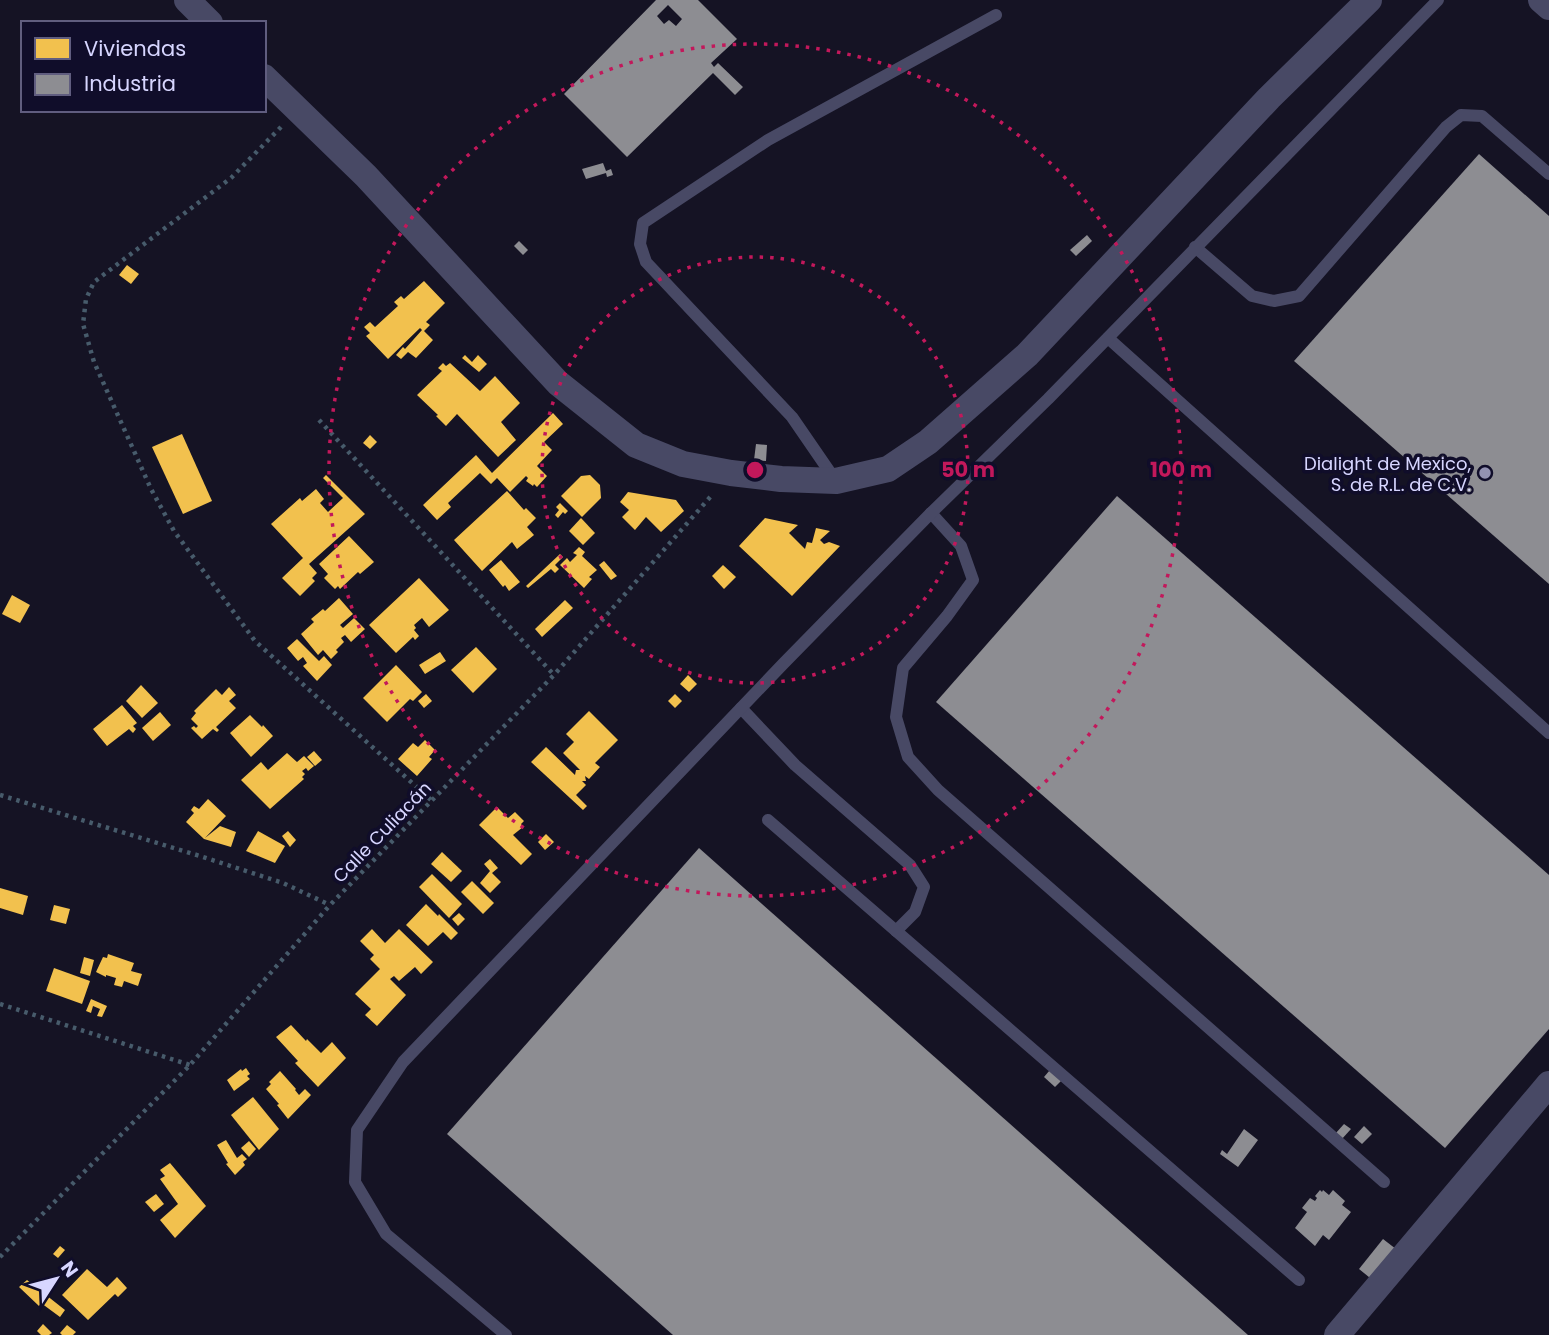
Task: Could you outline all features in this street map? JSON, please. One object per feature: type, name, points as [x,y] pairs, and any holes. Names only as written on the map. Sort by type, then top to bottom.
[{"type":"street","points":[[187,0],[208,21]]},
{"type":"street","points":[[266,78],[366,176],[558,383],[636,445],[683,464],[731,473],[780,479],[836,481],[888,469],[929,442],[1027,355],[1269,98],[1370,0]]},
{"type":"street","points":[[1541,0],[1549,7]]},
{"type":"street","points":[[1337,1335],[1549,1084]]},
{"type":"lane","points":[[506,1335],[386,1234],[355,1182],[357,1130],[403,1062],[931,513],[1048,399],[1438,0]]},
{"type":"lane","points":[[836,481],[792,417],[646,262],[640,244],[643,223],[768,140],[996,15]]},
{"type":"lane","points":[[1195,247],[1252,296],[1274,301],[1299,296],[1446,127],[1461,114],[1482,116],[1549,174]]},
{"type":"lane","points":[[1108,338],[1549,733]]},
{"type":"lane","points":[[931,513],[961,546],[973,580],[947,617],[903,668],[896,716],[908,757],[938,790],[1384,1182]]},
{"type":"lane","points":[[741,708],[795,765],[910,865],[924,887],[915,912],[896,931]]},
{"type":"lane","points":[[768,820],[1299,1280]]},
{"type":"path","points":[[298,109],[231,178],[94,282],[86,299],[83,324],[100,374],[151,489],[174,531],[255,641],[431,800]]},
{"type":"path","points":[[319,420],[554,675]]},
{"type":"path","name":"Calle Culiacán","points":[[0,1257],[190,1065],[330,905],[554,675],[731,473]]},
{"type":"path","points":[[0,795],[283,883],[330,905]]},
{"type":"path","points":[[0,1004],[190,1065]]},
{"type":"building: Viviendas","points":[[127,265],[139,274],[131,284],[119,275]]},
{"type":"building: Viviendas","points":[[424,281],[445,303],[426,322],[430,325],[424,331],[433,340],[416,358],[408,352],[401,359],[396,355],[422,330],[420,328],[388,359],[366,336],[370,333],[364,327],[370,322],[375,327],[398,306],[394,302],[401,296],[404,299]]},
{"type":"building: Viviendas","points":[[465,355],[472,362],[478,355],[487,364],[479,372],[462,358]]},
{"type":"building: Viviendas","points":[[443,363],[446,366],[450,363],[480,391],[495,376],[520,403],[501,422],[516,440],[498,457],[457,414],[446,426],[417,395],[442,371],[438,368]]},
{"type":"building: Viviendas","points":[[553,413],[563,424],[544,442],[552,450],[537,466],[547,476],[537,487],[526,481],[526,476],[510,492],[497,478],[491,484],[480,473],[448,503],[451,507],[437,520],[423,505],[476,455],[492,473]]},
{"type":"building: Viviendas","points":[[182,434],[212,501],[183,514],[152,447]]},
{"type":"building: Viviendas","points":[[370,435],[377,442],[370,449],[363,443]]},
{"type":"building: Viviendas","points":[[326,475],[365,514],[309,564],[317,573],[312,578],[315,581],[300,596],[282,578],[303,558],[271,524],[300,498],[302,501],[316,489],[324,499],[320,503],[328,512],[343,498],[323,478]]},
{"type":"building: Viviendas","points":[[590,475],[600,485],[601,498],[582,517],[561,496],[581,476]]},
{"type":"building: Viviendas","points":[[507,491],[524,510],[526,508],[536,518],[527,527],[534,535],[517,549],[512,542],[482,571],[454,540]]},
{"type":"building: Viviendas","points":[[628,492],[676,500],[684,511],[661,532],[646,517],[635,530],[622,517],[629,510],[620,502]]},
{"type":"building: Viviendas","points":[[560,503],[568,511],[558,518],[555,515],[559,510],[556,507]]},
{"type":"building: Viviendas","points":[[581,518],[595,533],[583,545],[569,531]]},
{"type":"building: Viviendas","points":[[765,518],[798,525],[789,533],[805,549],[807,542],[812,543],[816,528],[830,531],[820,540],[824,544],[829,542],[840,546],[792,596],[739,546]]},
{"type":"building: Viviendas","points":[[349,536],[374,562],[360,574],[358,572],[340,589],[338,586],[335,589],[324,578],[328,574],[319,564]]},
{"type":"building: Viviendas","points":[[579,547],[585,552],[582,556],[597,570],[589,577],[592,579],[584,588],[560,565],[567,558],[570,562],[577,555],[573,553]]},
{"type":"building: Viviendas","points":[[560,554],[563,557],[555,565],[559,569],[555,573],[551,569],[528,588],[526,586]]},
{"type":"building: Viviendas","points":[[501,560],[520,582],[509,591],[489,570]]},
{"type":"building: Viviendas","points":[[604,561],[617,576],[611,580],[599,565]]},
{"type":"building: Viviendas","points":[[723,565],[736,577],[724,589],[712,576]]},
{"type":"building: Viviendas","points":[[419,578],[449,610],[429,627],[422,618],[414,625],[419,636],[415,640],[413,637],[396,653],[369,625]]},
{"type":"building: Viviendas","points":[[12,595],[30,605],[20,623],[2,614]]},
{"type":"building: Viviendas","points":[[339,598],[353,614],[340,625],[343,628],[354,618],[365,629],[351,642],[345,635],[341,638],[344,642],[331,659],[323,650],[318,655],[301,634],[314,622],[311,619]]},
{"type":"building: Viviendas","points":[[565,600],[573,608],[542,637],[535,629]]},
{"type":"building: Viviendas","points":[[297,639],[319,661],[324,656],[332,665],[317,681],[303,666],[307,663],[303,657],[298,661],[287,648]]},
{"type":"building: Viviendas","points":[[476,647],[497,669],[473,693],[451,670]]},
{"type":"building: Viviendas","points":[[440,652],[446,661],[425,674],[419,665]]},
{"type":"building: Viviendas","points":[[396,665],[422,692],[413,701],[410,699],[387,722],[363,698]]},
{"type":"building: Viviendas","points":[[688,675],[697,684],[689,692],[680,684]]},
{"type":"building: Viviendas","points":[[141,685],[158,703],[142,718],[126,701]]},
{"type":"building: Viviendas","points":[[229,687],[236,695],[229,701],[236,708],[216,727],[219,730],[217,732],[213,729],[202,739],[191,728],[198,726],[191,719],[196,713],[194,711],[216,689],[222,695]]},
{"type":"building: Viviendas","points":[[426,694],[432,701],[424,708],[418,701]]},
{"type":"building: Viviendas","points":[[675,694],[682,701],[675,708],[668,701]]},
{"type":"building: Viviendas","points":[[122,705],[137,723],[133,726],[136,729],[133,733],[129,729],[107,746],[93,729]]},
{"type":"building: Viviendas","points":[[589,711],[618,740],[595,763],[600,767],[589,779],[585,776],[586,781],[582,781],[586,785],[576,795],[587,806],[583,810],[531,762],[546,747],[575,775],[576,770],[580,770],[563,753],[574,742],[566,734]]},
{"type":"building: Viviendas","points":[[160,712],[171,725],[153,741],[142,728]]},
{"type":"building: Viviendas","points":[[250,715],[273,736],[251,757],[230,733]]},
{"type":"building: Viviendas","points":[[425,740],[435,750],[429,757],[432,759],[417,776],[398,759],[413,743],[418,747]]},
{"type":"building: Viviendas","points":[[314,751],[322,760],[315,766],[307,757]]},
{"type":"building: Viviendas","points":[[287,753],[297,762],[304,756],[314,766],[308,771],[306,768],[302,771],[305,774],[302,777],[304,779],[270,809],[241,780],[261,762],[268,770]]},
{"type":"building: Viviendas","points":[[208,799],[226,816],[205,838],[220,826],[236,832],[231,847],[204,839],[186,822],[194,813],[191,810],[194,806],[199,809]]},
{"type":"building: Viviendas","points":[[497,807],[508,818],[515,812],[524,821],[521,824],[523,827],[513,835],[532,854],[521,865],[479,825]]},
{"type":"building: Viviendas","points":[[258,831],[285,846],[275,863],[246,851]]},
{"type":"building: Viviendas","points":[[288,831],[296,840],[290,847],[282,836]]},
{"type":"building: Viviendas","points":[[546,834],[554,842],[545,850],[538,842]]},
{"type":"building: Viviendas","points":[[442,852],[462,871],[451,882],[431,864]]},
{"type":"building: Viviendas","points":[[490,859],[498,868],[492,873],[501,882],[490,893],[480,883],[490,871],[484,864]]},
{"type":"building: Viviendas","points":[[432,874],[462,904],[449,918],[419,887]]},
{"type":"building: Viviendas","points":[[472,881],[494,903],[483,914],[461,892]]},
{"type":"building: Viviendas","points":[[0,888],[28,896],[23,915],[0,908]]},
{"type":"building: Viviendas","points":[[426,904],[458,933],[451,940],[443,932],[428,946],[406,925]]},
{"type":"building: Viviendas","points":[[54,905],[70,909],[66,924],[50,920]]},
{"type":"building: Viviendas","points":[[459,913],[465,919],[458,926],[452,919]]},
{"type":"building: Viviendas","points":[[372,929],[385,943],[399,929],[433,962],[421,974],[415,967],[399,981],[394,976],[390,979],[406,995],[377,1026],[365,1015],[371,1009],[355,994],[380,969],[370,959],[374,955],[360,941]]},
{"type":"building: Viviendas","points":[[108,954],[134,963],[131,971],[142,974],[138,986],[124,981],[122,987],[114,985],[116,978],[96,972],[103,957],[107,958]]},
{"type":"building: Viviendas","points":[[84,957],[94,960],[90,976],[80,973]]},
{"type":"building: Viviendas","points":[[54,968],[90,981],[82,1004],[46,991]]},
{"type":"building: Viviendas","points":[[91,999],[107,1006],[102,1017],[97,1016],[100,1009],[93,1006],[91,1013],[86,1011]]},
{"type":"building: Viviendas","points":[[291,1025],[321,1053],[332,1042],[346,1058],[318,1087],[295,1063],[298,1061],[276,1037]]},
{"type":"building: Viviendas","points":[[246,1068],[250,1079],[234,1091],[227,1080]]},
{"type":"building: Viviendas","points":[[280,1071],[299,1095],[305,1089],[311,1095],[288,1119],[266,1089]]},
{"type":"building: Viviendas","points":[[253,1097],[279,1129],[259,1150],[231,1115]]},
{"type":"building: Viviendas","points":[[226,1140],[237,1158],[242,1154],[247,1159],[235,1175],[217,1145]]},
{"type":"building: Viviendas","points":[[249,1141],[256,1149],[249,1157],[241,1148]]},
{"type":"building: Viviendas","points":[[170,1163],[206,1206],[175,1238],[160,1220],[178,1204],[160,1179],[165,1176],[160,1170]]},
{"type":"building: Viviendas","points":[[156,1194],[164,1204],[154,1212],[145,1202]]},
{"type":"building: Viviendas","points":[[60,1246],[65,1250],[58,1258],[53,1254]]},
{"type":"building: Viviendas","points":[[87,1269],[107,1287],[117,1277],[127,1288],[118,1297],[115,1294],[88,1320],[62,1295]]},
{"type":"building: Viviendas","points":[[27,1280],[65,1310],[60,1317],[41,1303],[39,1306],[19,1287]]},
{"type":"building: Viviendas","points":[[43,1324],[52,1333],[41,1335],[37,1331]]},
{"type":"building: Viviendas","points":[[67,1325],[76,1332],[73,1335],[60,1333]]},
{"type":"building: Industria","points":[[656,0],[698,0],[737,39],[711,63],[714,67],[718,63],[743,87],[735,95],[713,73],[627,157],[564,94]],"holes":[[[668,5],[682,19],[676,26],[669,20],[664,24],[657,16]]]},
{"type":"building: Industria","name":"Dialight de Mexico, S. de R.L. de C.V.","points":[[1479,154],[1549,216],[1549,584],[1294,361]]},
{"type":"building: Industria","points":[[603,163],[606,171],[611,169],[613,175],[607,177],[606,173],[586,179],[582,169]]},
{"type":"building: Industria","points":[[1087,235],[1092,241],[1076,256],[1070,250]]},
{"type":"building: Industria","points":[[519,241],[528,250],[523,255],[514,246]]},
{"type":"building: Industria","points":[[756,444],[767,445],[766,461],[754,460]]},
{"type":"building: Industria","points":[[1117,496],[1549,875],[1549,1029],[1445,1148],[936,702]]},
{"type":"building: Industria","points":[[699,848],[1248,1335],[673,1335],[447,1134]]},
{"type":"building: Industria","points":[[1055,1064],[1067,1075],[1055,1087],[1044,1077]]},
{"type":"building: Industria","points":[[1344,1124],[1351,1129],[1341,1140],[1335,1134]]},
{"type":"building: Industria","points":[[1364,1126],[1372,1134],[1362,1144],[1354,1137]]},
{"type":"building: Industria","points":[[1244,1129],[1258,1140],[1238,1167],[1220,1154],[1222,1150],[1227,1154]]},
{"type":"building: Industria","points":[[1320,1190],[1329,1195],[1333,1190],[1345,1201],[1342,1205],[1351,1212],[1329,1240],[1323,1235],[1315,1246],[1295,1228],[1307,1212],[1302,1208],[1310,1198],[1315,1201]]},
{"type":"building: Industria","points":[[1383,1239],[1405,1256],[1380,1286],[1359,1269]]},
{"type":"place","name":"Dialight de Mexico, S. de R.L. de C.V.","points":[[1485,473]]}]
